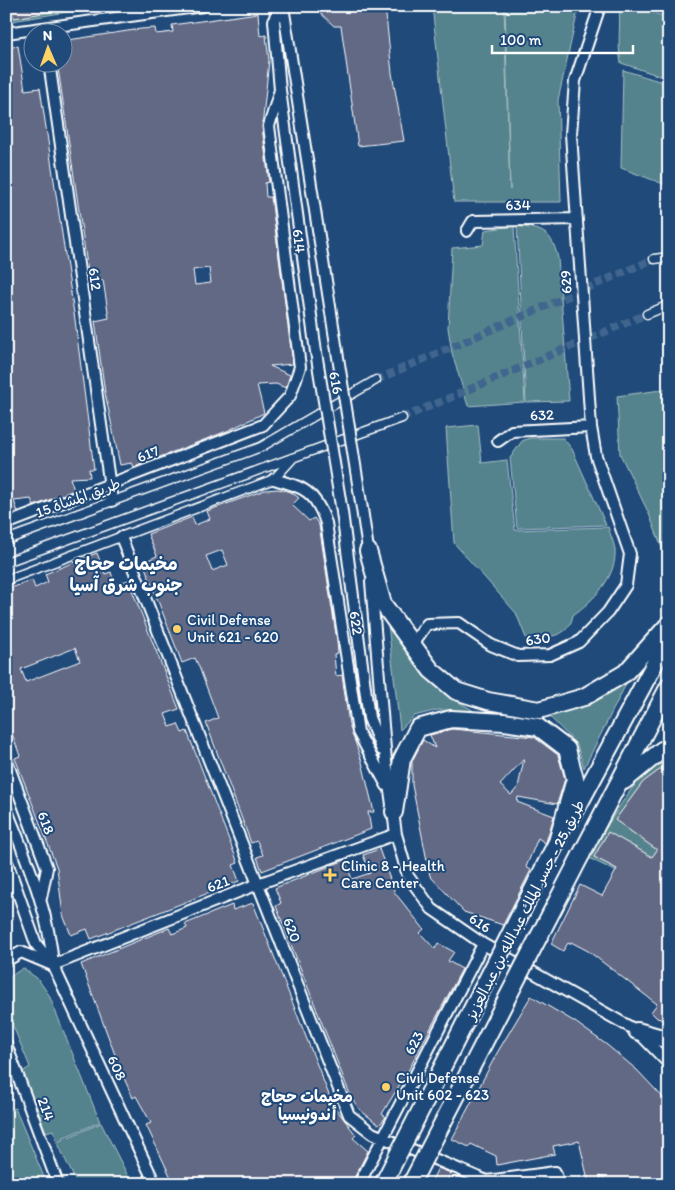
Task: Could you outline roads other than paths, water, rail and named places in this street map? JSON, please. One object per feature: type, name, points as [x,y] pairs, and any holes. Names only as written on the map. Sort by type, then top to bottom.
[{"type":"main road","points":[[368,551],[383,604],[431,670],[456,691],[488,701],[539,710],[584,697],[625,673],[669,624]]},
{"type":"main road","name":"طريق 25 - جسر الملك عبدالله بن عبدالعزيز","points":[[383,1184],[558,842],[669,637]]},
{"type":"main road","name":"طريق 25 - جسر الملك عبدالله بن عبدالعزيز","points":[[411,1184],[669,686]]},
{"type":"main road","points":[[394,812],[402,759],[418,728],[451,719],[504,722],[538,727],[567,749],[574,779],[558,842]]},
{"type":"main road","points":[[619,785],[655,755],[669,749]]},
{"type":"main road","points":[[638,1031],[669,1040]]},
{"type":"street","points":[[72,26],[202,6]]},
{"type":"street","name":"616","points":[[278,6],[274,21],[280,90],[316,352],[342,512],[370,718],[386,761]]},
{"type":"street","name":"616","points":[[283,6],[368,551],[386,761],[396,834],[408,876],[432,909],[483,944],[638,1031],[669,1064]]},
{"type":"street","name":"629","points":[[600,6],[575,81],[571,134],[591,428],[596,456],[630,554]]},
{"type":"street","points":[[6,33],[22,32]]},
{"type":"street","name":"612","points":[[50,72],[112,501]]},
{"type":"street","name":"614","points":[[280,90],[269,126],[300,367],[290,396]]},
{"type":"street","name":"634","points":[[467,231],[473,221],[577,219]]},
{"type":"street","points":[[654,259],[669,257]]},
{"type":"street","points":[[647,314],[669,305]]},
{"type":"street","name":"طريق المشاة 15","points":[[6,540],[261,447],[376,380]]},
{"type":"street","name":"617","points":[[6,524],[110,486],[263,425],[290,396]]},
{"type":"street","points":[[6,562],[402,418]]},
{"type":"street","name":"632","points":[[498,442],[512,431],[591,428]]},
{"type":"street","points":[[6,580],[274,479],[294,456]]},
{"type":"street","name":"622","points":[[274,479],[298,486],[319,502],[326,523],[358,732],[391,792]]},
{"type":"street","name":"620","points":[[122,537],[349,1115],[372,1133],[382,1138],[487,1181],[555,1172],[559,1184]]},
{"type":"street","name":"630","points":[[413,644],[427,624],[459,623],[492,645],[518,656],[550,655],[579,642],[608,612],[626,585],[630,554]]},
{"type":"street","name":"618","points":[[6,759],[47,868],[41,899]]},
{"type":"street","name":"608","points":[[6,808],[41,899],[51,940],[53,965]]},
{"type":"street","name":"621","points":[[53,965],[258,884],[396,834]]},
{"type":"street","name":"608","points":[[7,862],[36,944],[53,965],[155,1184]]},
{"type":"street","name":"623","points":[[358,1184],[483,944]]},
{"type":"street","points":[[6,961],[21,952],[53,965]]},
{"type":"street","name":"214","points":[[6,1044],[58,1184]]},
{"type":"tunnel","points":[[376,380],[654,259]]},
{"type":"tunnel","points":[[402,418],[647,314]]},
{"type":"place","name":"Civil Defense Unit 621 - 620","points":[[177,629]]},
{"type":"place","name":"Clinic 8 - Health Care Center","points":[[330,875]]},
{"type":"place","name":"Civil Defense Unit 602 - 623","points":[[386,1087]]},
{"type":"district","name":"مخيمات حجاج جنوب شرق آسيا","points":[[126,574]]},
{"type":"district","name":"مخيمات حجاج أندونيسيا","points":[[307,1105]]}]
